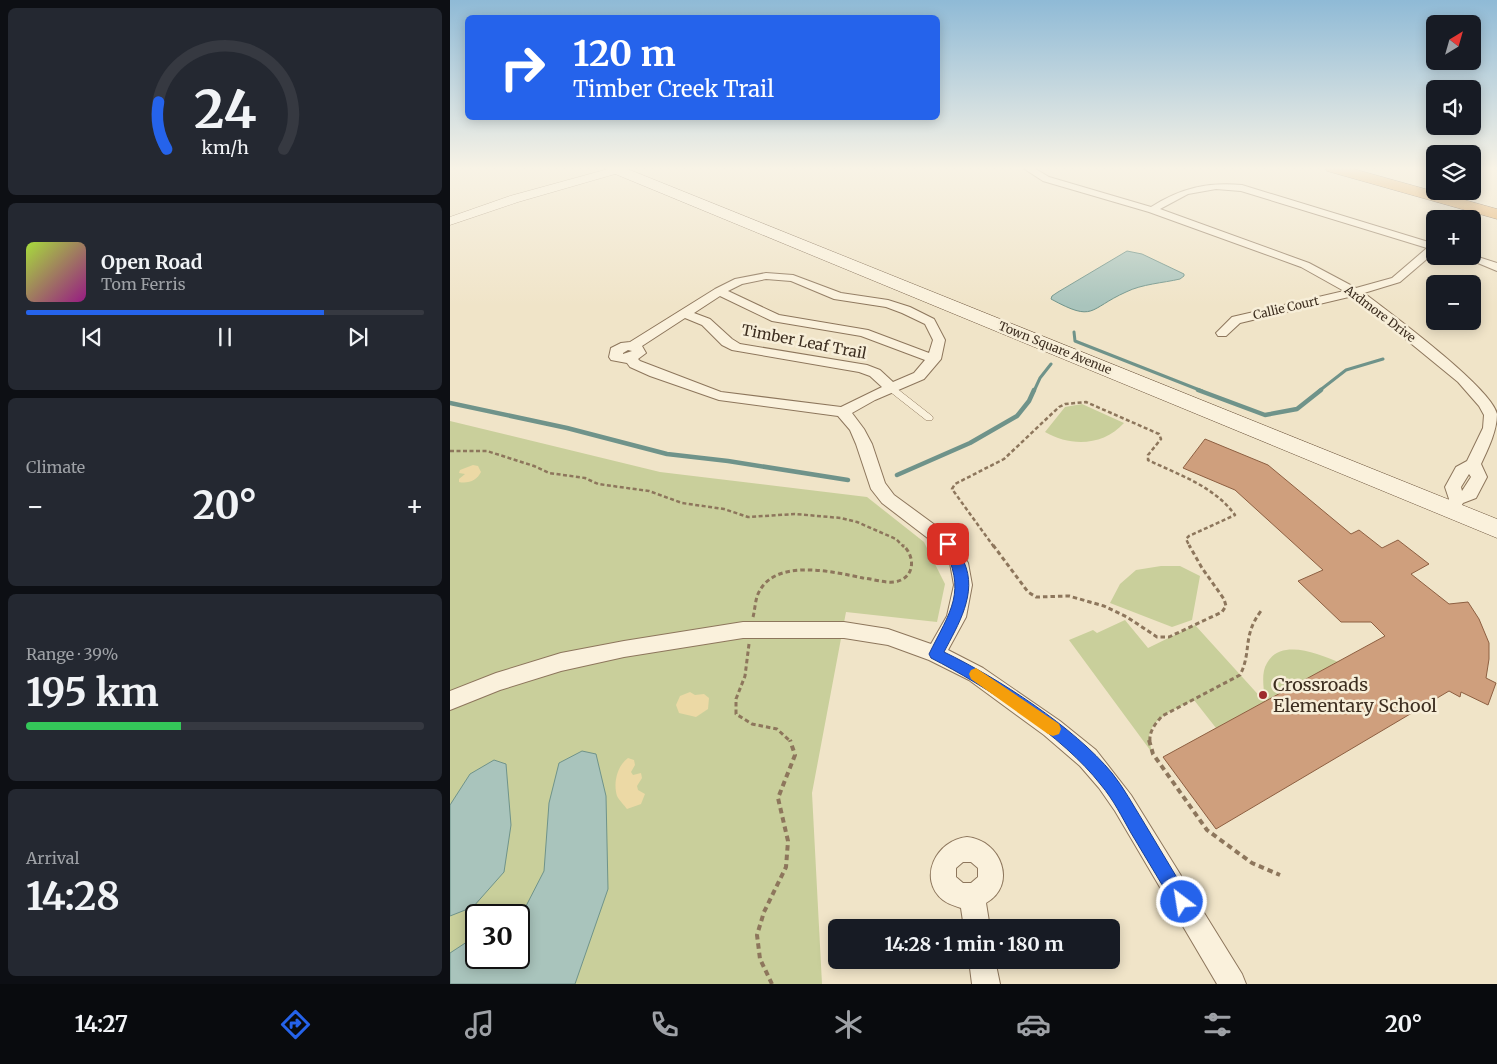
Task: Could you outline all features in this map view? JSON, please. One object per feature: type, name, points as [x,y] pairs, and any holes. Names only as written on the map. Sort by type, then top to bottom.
[{"type":"main road","name":"Town Square Avenue","points":[[731,214],[1454,505],[1497,529]]},
{"type":"street","points":[[450,220],[469,214]]},
{"type":"street","name":"Ardmore Drive","points":[[1163,214],[1305,266],[1354,292],[1463,379],[1494,415],[1473,464],[1479,477],[1470,494],[1454,505]]},
{"type":"street","points":[[1328,214],[1426,244]]},
{"type":"street","name":"Callie Court","points":[[1222,333],[1236,320],[1396,280],[1426,255]]},
{"type":"street","points":[[1481,262],[1497,268]]},
{"type":"street","points":[[753,278],[793,278],[838,296],[888,304],[906,310],[930,322],[939,340],[934,359],[919,376],[870,397],[843,412],[718,396],[654,373],[635,364],[632,352],[684,313],[739,281],[753,278]]},
{"type":"street","points":[[719,291],[776,318],[864,333],[934,359]]},
{"type":"street","name":"Timber Leaf Trail","points":[[684,313],[706,322],[727,342],[737,347],[862,368],[874,373],[892,389]]},
{"type":"street","points":[[843,412],[857,429],[864,444],[877,485],[888,499],[948,544],[959,563],[963,585],[956,617],[936,654]]},
{"type":"street","points":[[450,701],[496,682],[561,662],[624,649],[743,630],[844,630],[888,637],[936,654],[976,674],[1052,728],[1088,758],[1123,803],[1232,984]]},
{"type":"street","points":[[972,897],[976,919]]},
{"type":"street","points":[[984,969],[986,984]]},
{"type":"lane","points":[[892,389],[929,418]]},
{"type":"path","points":[[1086,402],[1159,434],[1161,439],[1148,455],[1148,460],[1210,492],[1227,503],[1235,515],[1188,536],[1186,540],[1202,568],[1224,599],[1226,606],[1222,612],[1169,636],[1157,638],[1127,617],[1104,606],[1069,596],[1036,597],[1028,592],[952,489],[955,484],[1004,459],[1065,404],[1086,402]]},
{"type":"path","points":[[1261,611],[1252,623],[1247,640],[1244,668],[1240,675],[1162,716],[1154,726],[1149,738],[1153,754],[1207,830],[1252,863],[1280,875]]},
{"type":"green space","points":[[1082,404],[1124,423],[1116,431],[1106,436],[1086,442],[1065,440],[1045,432],[1065,407]]},
{"type":"green space","points":[[450,421],[660,472],[867,497],[924,542],[945,584],[937,622],[846,612],[812,793],[822,984],[450,984]]},
{"type":"green space","points":[[1161,566],[1180,566],[1200,576],[1192,620],[1172,627],[1110,603],[1120,584],[1136,570]]},
{"type":"green space","points":[[1125,620],[1148,648],[1195,625],[1264,701],[1263,677],[1265,667],[1273,655],[1281,651],[1301,650],[1338,662],[1216,728],[1194,700],[1173,710],[1154,724],[1149,738],[1153,754],[1069,640],[1093,630],[1097,633]]},
{"type":"sand","points":[[473,465],[478,466],[481,472],[479,475],[469,482],[459,482],[459,479],[465,474],[459,473],[460,470]]},
{"type":"sand","points":[[690,692],[695,695],[704,694],[709,698],[708,709],[696,717],[679,713],[676,705],[680,696]]},
{"type":"sand","points":[[628,758],[634,760],[635,765],[631,772],[633,775],[641,773],[642,778],[637,786],[638,790],[645,794],[641,804],[627,809],[617,796],[615,786],[621,765]]},
{"type":"water","points":[[1127,251],[1142,254],[1184,274],[1184,276],[1180,279],[1132,289],[1091,311],[1076,310],[1051,299],[1058,292]]},
{"type":"water","points":[[582,751],[596,754],[606,796],[608,889],[575,984],[450,984],[450,953],[465,943],[465,969],[530,969],[530,904],[527,904],[544,871],[549,803],[559,763]]},
{"type":"water","points":[[494,760],[506,764],[511,825],[504,872],[476,904],[465,904],[465,910],[450,916],[450,805],[470,774]]},
{"type":"building","points":[[1205,439],[1268,465],[1351,534],[1359,530],[1382,548],[1398,540],[1429,564],[1411,574],[1449,604],[1468,602],[1479,619],[1489,643],[1486,678],[1496,683],[1488,705],[1461,692],[1460,697],[1449,691],[1216,829],[1163,757],[1385,636],[1371,622],[1341,622],[1298,581],[1323,570],[1235,490],[1183,468]]},
{"type":"waterway","points":[[1074,332],[1075,341],[1202,391]]},
{"type":"waterway","points":[[1319,391],[1346,370],[1383,359]]},
{"type":"waterway","points":[[1034,391],[1040,378],[1051,364]]},
{"type":"waterway","points":[[897,475],[970,443],[1017,416],[1029,401],[1034,390]]},
{"type":"waterway","points":[[1198,390],[1265,415],[1297,409],[1321,390]]},
{"type":"waterway","points":[[450,403],[567,428],[667,454],[728,461],[848,480]]},
{"type":"slow traffic","points":[[976,674],[1053,729]]},
{"type":"place","name":"Crossroads Elementary School","points":[[1263,695]]},
{"type":"route","points":[[948,544],[959,563],[963,585],[956,617],[936,654],[976,674],[1014,700],[1088,758],[1123,803],[1182,902]]}]
